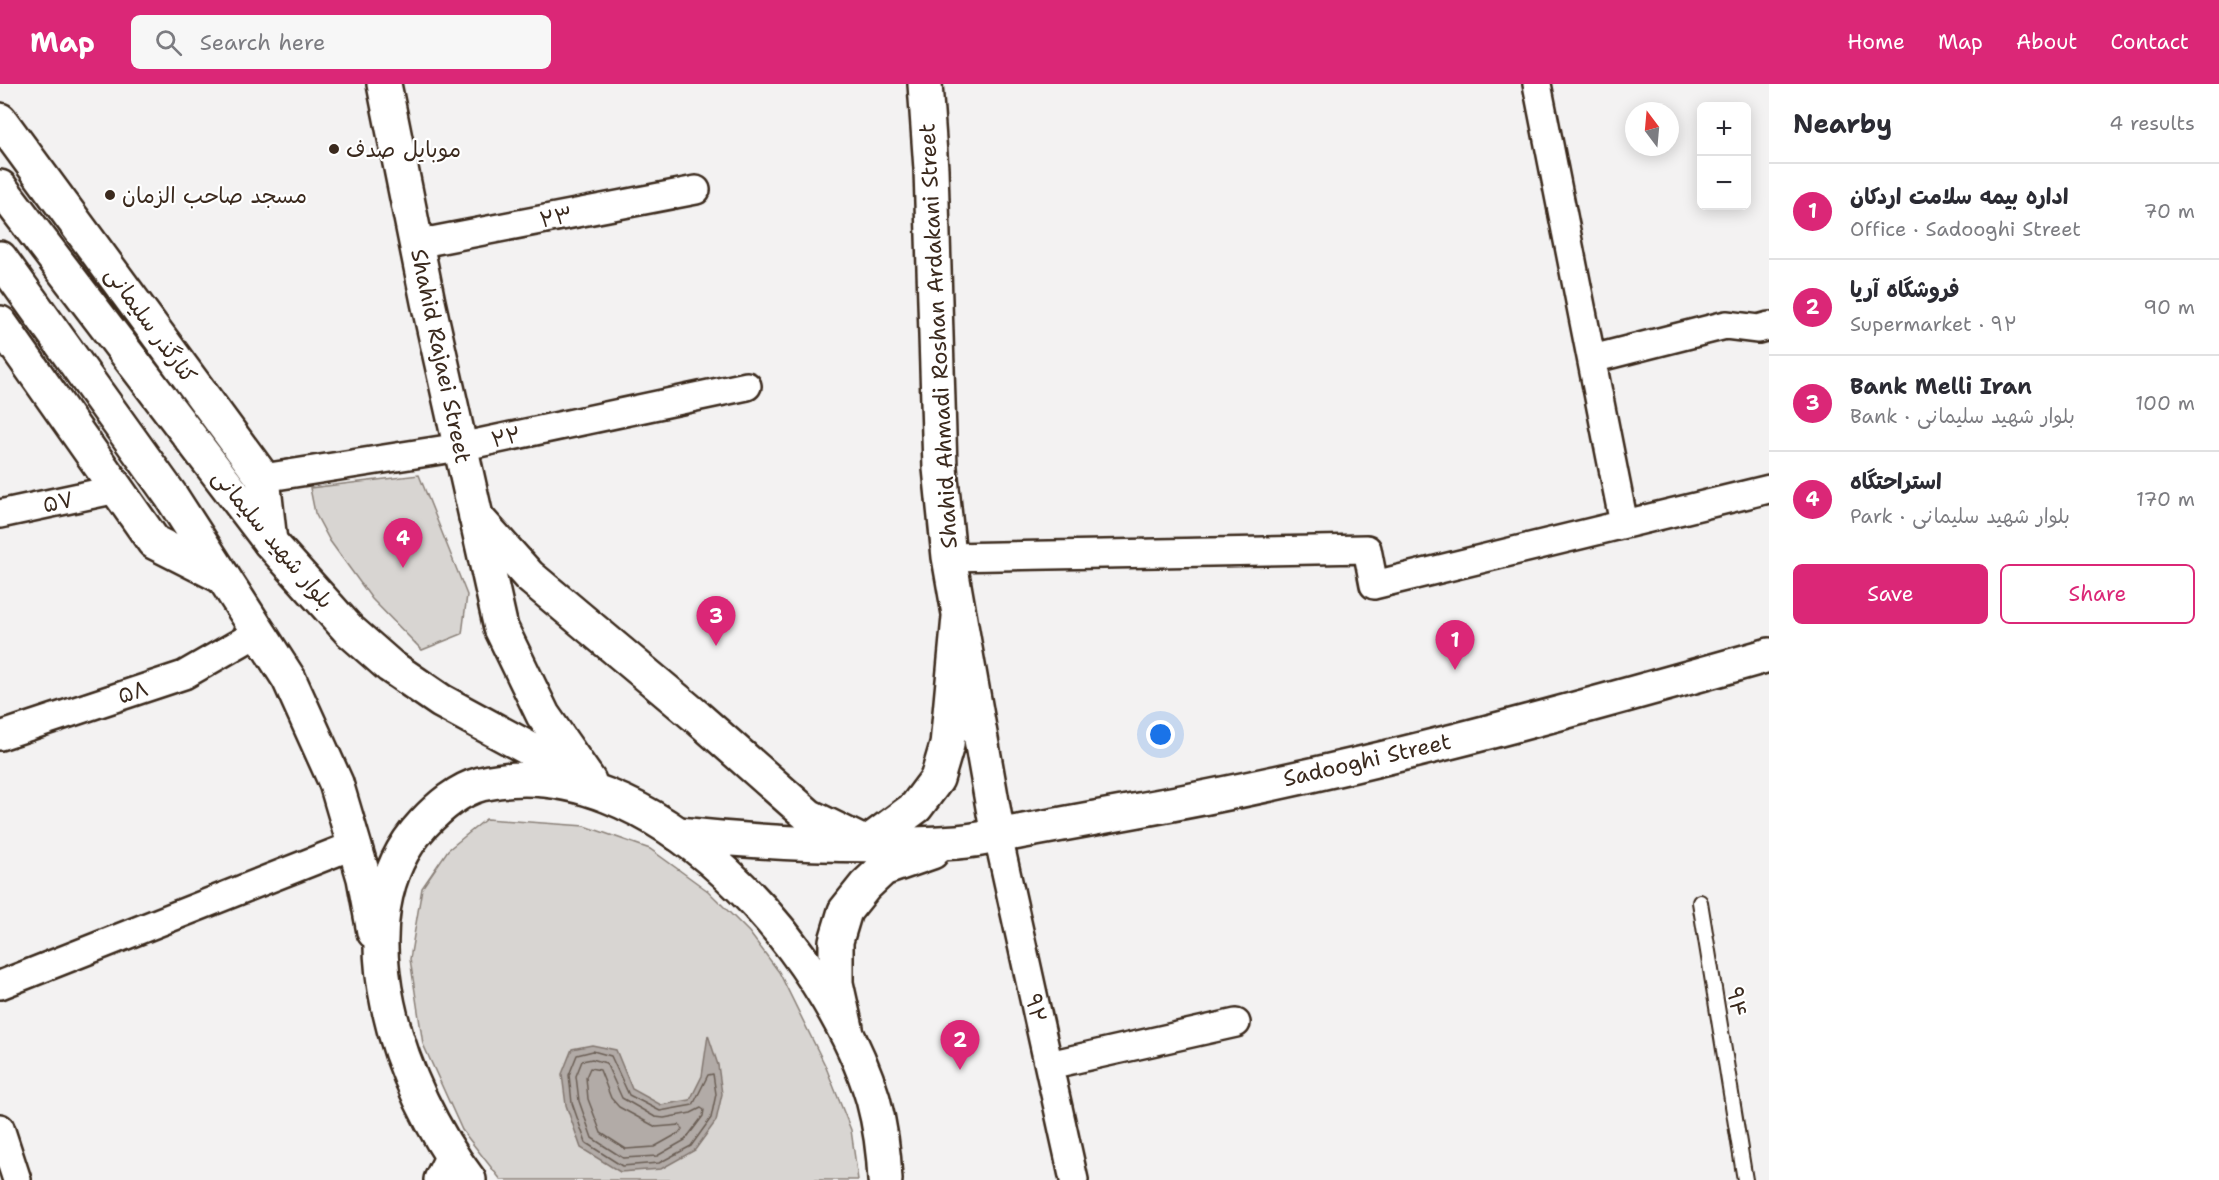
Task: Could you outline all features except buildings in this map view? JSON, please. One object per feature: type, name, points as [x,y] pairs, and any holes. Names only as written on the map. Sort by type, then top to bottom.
[{"type":"main road","name":"Shahid Rajaei Street","points":[[384,84],[416,244],[501,628],[543,715],[589,781]]},
{"type":"main road","name":"Shahid Ahmadi Roshan Ardakani Street","points":[[925,84],[931,169],[940,468],[949,557],[998,836]]},
{"type":"main road","name":"کنارگذر سلیمانی","points":[[0,120],[263,478]]},
{"type":"main road","name":"بلوار شهید سلیمانی","points":[[0,187],[270,542],[349,630],[390,666],[441,701],[626,803]]},
{"type":"main road","points":[[0,258],[171,496],[294,689],[336,783],[364,878],[382,980],[396,1037],[453,1174]]},
{"type":"main road","points":[[0,323],[154,542],[223,577]]},
{"type":"main road","points":[[263,478],[270,542]]},
{"type":"main road","points":[[476,517],[529,576],[697,717],[809,816],[866,844]]},
{"type":"main road","points":[[866,844],[916,807],[937,779],[947,745],[959,617]]},
{"type":"main road","name":"Sadooghi Street","points":[[959,842],[1208,798],[1606,701],[1769,655]]},
{"type":"main road","points":[[382,980],[382,922],[392,874],[414,834],[442,804],[479,785],[524,779],[573,784],[626,803],[678,834],[730,875],[774,924],[817,979],[848,1037],[873,1100],[886,1173]]},
{"type":"main road","points":[[678,834],[761,843],[959,842]]},
{"type":"main road","points":[[848,1037],[836,983],[836,941],[845,911],[865,886],[883,869],[959,842]]},
{"type":"street","points":[[1538,84],[1624,524]]},
{"type":"street","name":"۲۳","points":[[416,244],[696,190]]},
{"type":"street","points":[[1592,358],[1726,325],[1758,329],[1769,326]]},
{"type":"street","name":"۲۲","points":[[263,478],[460,447],[747,386]]},
{"type":"street","name":"۵۷","points":[[0,514],[117,489]]},
{"type":"street","points":[[949,557],[1367,549],[1374,585],[1769,489]]},
{"type":"street","name":"۵۸","points":[[0,736],[184,675],[259,632]]},
{"type":"street","name":"۹۲","points":[[998,836],[1074,1180]]},
{"type":"street","points":[[0,985],[354,845]]},
{"type":"street","points":[[1049,1065],[1236,1023]]},
{"type":"street","points":[[0,1128],[17,1180]]},
{"type":"lane","name":"۹۴","points":[[1700,902],[1745,1180]]},
{"type":"shaded area","points":[[419,475],[467,595],[462,634],[422,650],[372,599],[330,541],[315,513],[310,488]]},
{"type":"shaded area","points":[[486,819],[585,826],[650,849],[708,891],[749,932],[779,972],[825,1065],[851,1130],[858,1180],[501,1180],[462,1130],[423,1044],[410,959],[422,888],[448,850]]},
{"type":"water","points":[[708,1035],[718,1065],[722,1094],[716,1121],[695,1150],[661,1169],[620,1172],[581,1148],[566,1105],[562,1074],[572,1049],[592,1045],[616,1050],[632,1089],[661,1105],[690,1100],[702,1076]]},
{"type":"place","name":"موبایل صدف","points":[[334,149]]},
{"type":"place","name":"مسجد صاحب الزمان","points":[[110,195]]},
{"type":"place","name":"استراحتگاه","points":[[403,568]]},
{"type":"place","name":"Bank Melli Iran","points":[[716,646]]},
{"type":"place","name":"اداره بیمه سلامت اردکان","points":[[1455,670]]},
{"type":"place","name":"فروشگاه آریا","points":[[960,1070]]}]
